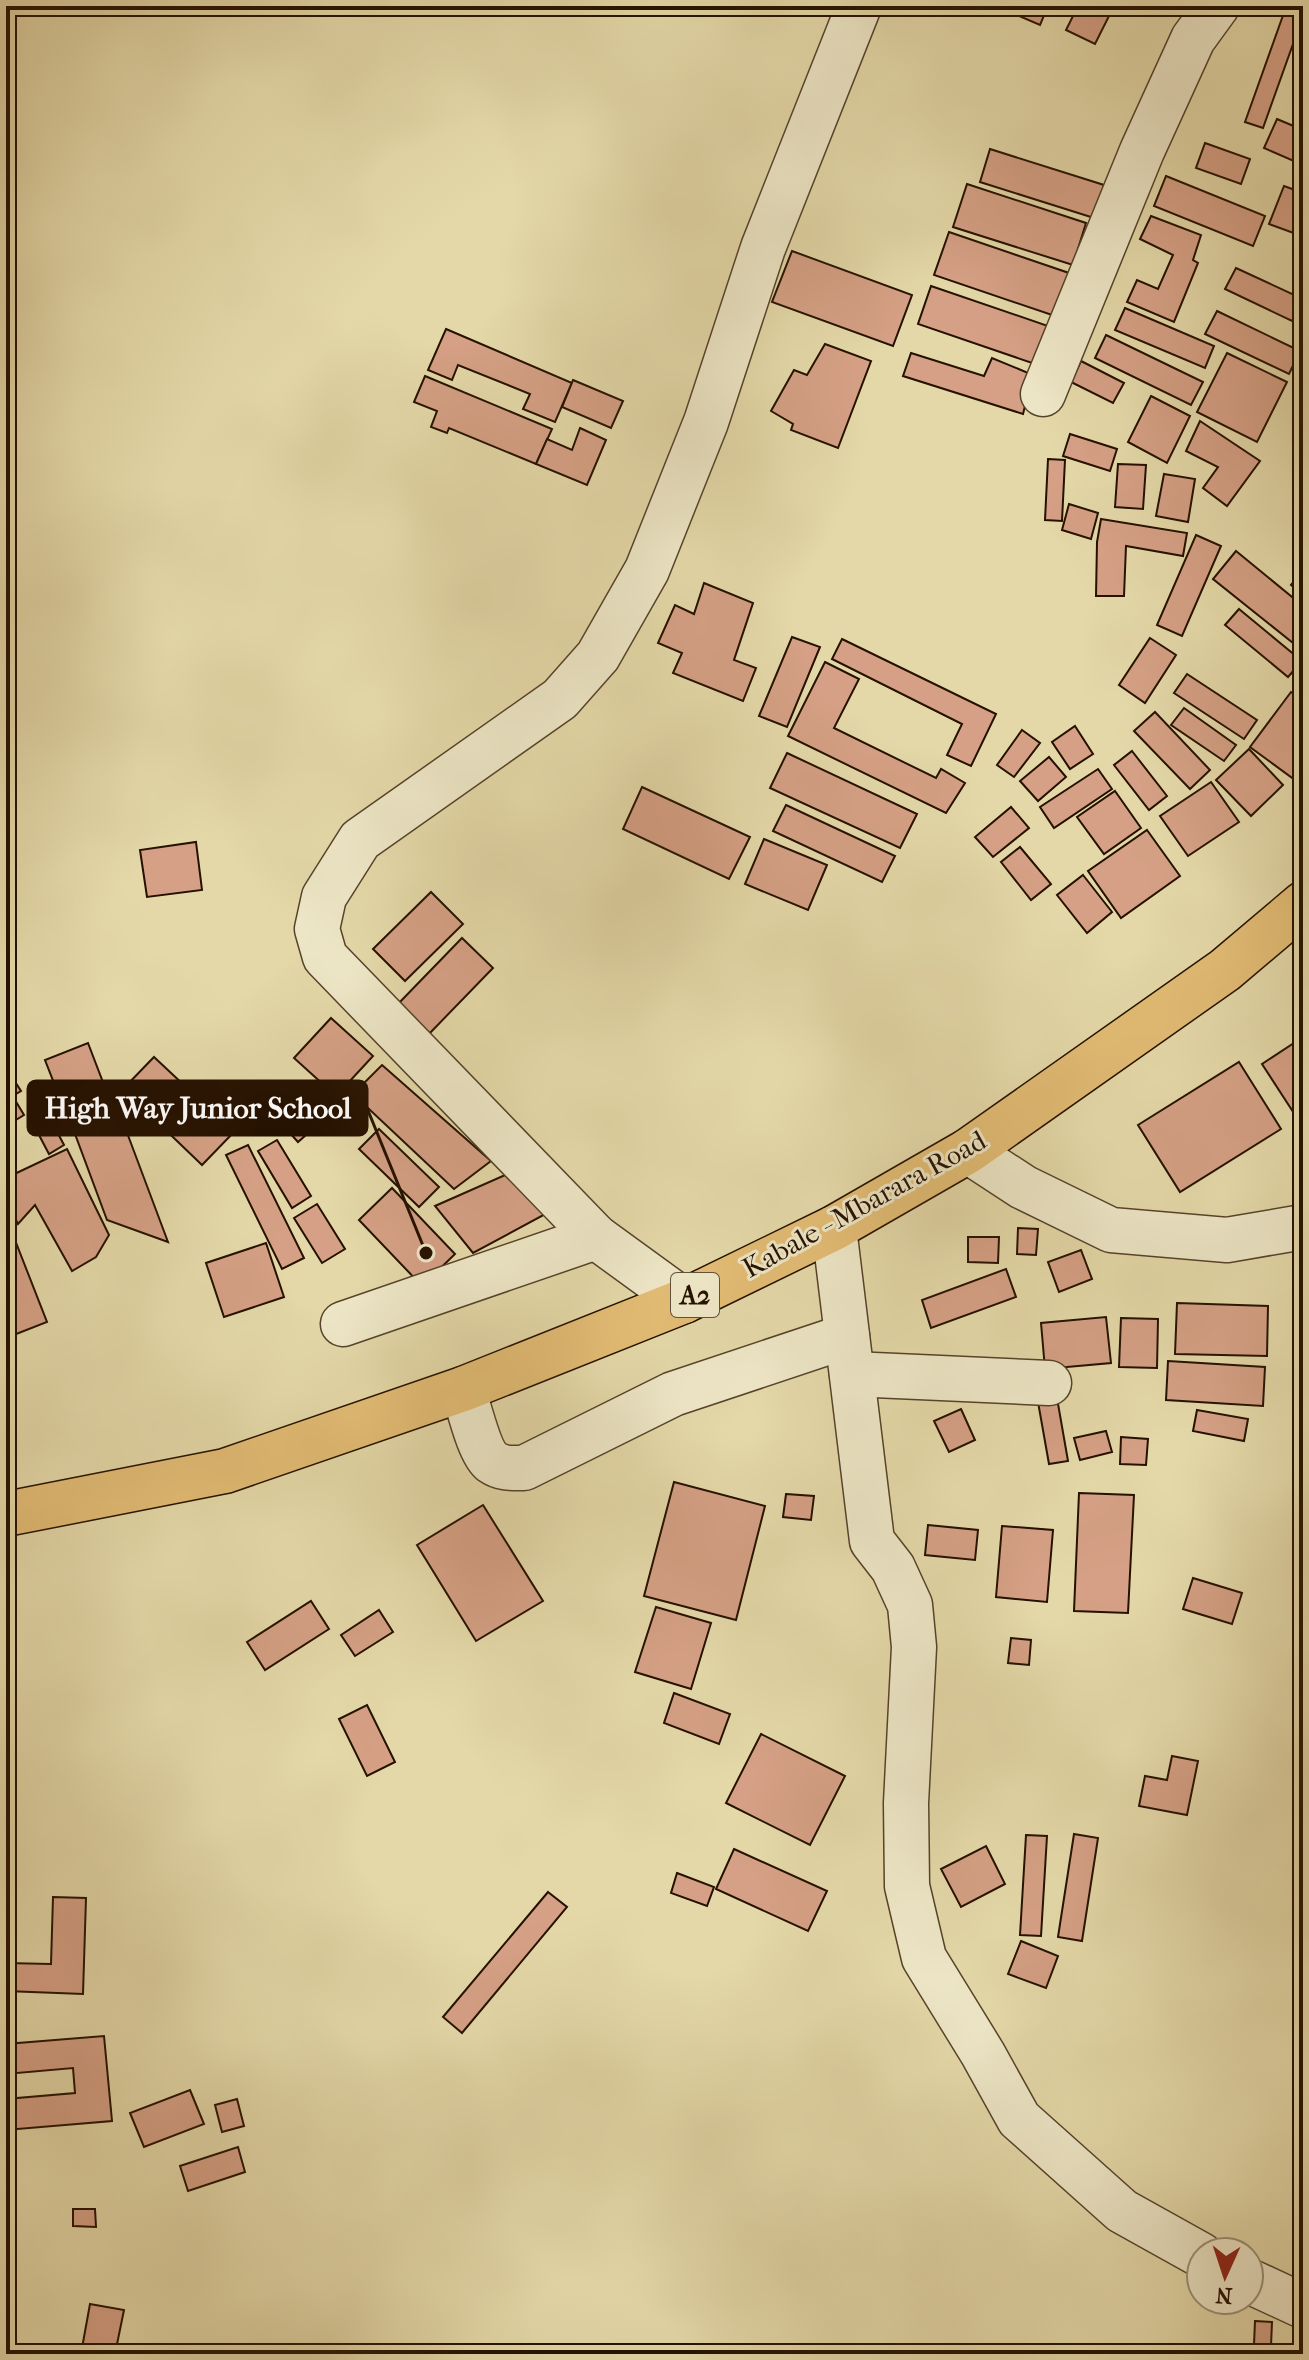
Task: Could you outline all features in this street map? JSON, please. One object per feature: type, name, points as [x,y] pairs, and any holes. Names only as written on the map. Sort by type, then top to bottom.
[{"type":"main road","name":"Kabale - Mbarara Road","points":[[6,1514],[225,1471],[463,1389],[684,1301],[834,1228],[968,1151],[1225,970],[1303,904]]},
{"type":"street","points":[[684,1301],[596,1237],[325,957],[317,929],[324,897],[360,840],[560,699],[598,656],[647,570],[706,422],[763,248],[859,6]]},
{"type":"street","points":[[1043,394],[1142,151],[1193,39],[1217,6]]},
{"type":"street","points":[[968,1151],[1023,1187],[1111,1230],[1227,1240],[1303,1227]]},
{"type":"street","points":[[834,1228],[872,1541],[893,1568],[910,1605],[914,1647],[906,1803],[907,1886],[924,1958],[1019,2119],[1122,2211],[1185,2246]]},
{"type":"street","points":[[343,1324],[596,1237]]},
{"type":"street","points":[[463,1389],[490,1461],[506,1468],[524,1468],[673,1394],[850,1355],[1049,1383]]},
{"type":"street","points":[[1265,2288],[1303,2306]]},
{"type":"building","points":[[996,6],[1048,6],[1040,25]]},
{"type":"building","points":[[1078,6],[1114,6],[1095,44],[1066,30]]},
{"type":"building","points":[[1286,7],[1303,13],[1303,16],[1263,128],[1245,122]]},
{"type":"building","points":[[1277,119],[1303,130],[1303,165],[1264,148]]},
{"type":"building","points":[[1205,143],[1250,159],[1241,184],[1196,168]]},
{"type":"building","points":[[990,149],[1104,185],[1094,218],[980,182]]},
{"type":"building","points":[[1166,176],[1265,216],[1253,246],[1154,206]]},
{"type":"building","points":[[967,184],[1086,223],[1073,265],[953,227]]},
{"type":"building","points":[[1284,186],[1303,193],[1303,224],[1299,235],[1269,224]]},
{"type":"building","points":[[1151,216],[1201,235],[1193,260],[1198,263],[1174,322],[1127,302],[1137,280],[1158,289],[1173,255],[1140,239]]},
{"type":"building","points":[[949,232],[1069,273],[1055,316],[934,275]]},
{"type":"building","points":[[792,251],[912,295],[893,346],[772,302]]},
{"type":"building","points":[[1236,268],[1303,299],[1292,321],[1225,289]]},
{"type":"building","points":[[931,286],[1051,327],[1038,365],[918,324]]},
{"type":"building","points":[[1125,308],[1214,346],[1205,368],[1115,330]]},
{"type":"building","points":[[1217,311],[1300,351],[1289,374],[1205,334]]},
{"type":"building","points":[[446,329],[572,383],[555,422],[523,409],[530,394],[458,365],[452,380],[428,370]]},
{"type":"building","points":[[1106,335],[1203,382],[1191,405],[1095,358]]},
{"type":"building","points":[[825,344],[871,361],[838,448],[791,430],[793,424],[771,411],[794,370],[807,375]]},
{"type":"building","points":[[911,353],[984,376],[992,358],[1033,375],[1023,414],[903,376]]},
{"type":"building","points":[[1227,353],[1287,382],[1257,442],[1197,412]]},
{"type":"building","points":[[1081,361],[1124,383],[1113,403],[1071,382]]},
{"type":"building","points":[[425,376],[552,429],[536,464],[449,428],[447,433],[431,427],[437,411],[414,402]]},
{"type":"building","points":[[573,380],[623,401],[611,428],[562,407]]},
{"type":"building","points":[[1151,396],[1190,416],[1167,463],[1128,442]]},
{"type":"building","points":[[1200,421],[1260,461],[1227,506],[1203,488],[1218,467],[1186,451]]},
{"type":"building","points":[[580,428],[606,440],[587,485],[536,464],[547,439],[572,450]]},
{"type":"building","points":[[1070,434],[1117,449],[1110,471],[1063,456]]},
{"type":"building","points":[[1048,459],[1065,460],[1062,521],[1045,520]]},
{"type":"building","points":[[1118,464],[1146,465],[1143,509],[1115,507]]},
{"type":"building","points":[[1164,474],[1195,479],[1188,522],[1156,516]]},
{"type":"building","points":[[1069,504],[1098,513],[1091,539],[1062,530]]},
{"type":"building","points":[[1101,519],[1187,533],[1183,556],[1126,546],[1124,596],[1096,596],[1097,542]]},
{"type":"building","points":[[1196,535],[1221,546],[1182,636],[1157,625]]},
{"type":"building","points":[[1236,551],[1303,606],[1303,651],[1213,579]]},
{"type":"building","points":[[1303,571],[1303,595],[1291,585]]},
{"type":"building","points":[[704,583],[753,603],[734,660],[756,668],[743,701],[673,673],[682,653],[658,643],[675,605],[694,614]]},
{"type":"building","points":[[1239,609],[1302,661],[1288,677],[1225,625]]},
{"type":"building","points":[[792,637],[820,647],[787,727],[759,716]]},
{"type":"building","points":[[1150,638],[1176,655],[1145,703],[1119,685]]},
{"type":"building","points":[[842,639],[996,714],[971,766],[947,755],[962,724],[832,659]]},
{"type":"building","points":[[825,662],[859,679],[834,728],[936,778],[941,769],[965,783],[946,813],[788,736]]},
{"type":"building","points":[[1187,674],[1257,720],[1244,739],[1174,693]]},
{"type":"building","points":[[1291,692],[1303,700],[1303,769],[1295,780],[1250,747]]},
{"type":"building","points":[[1184,708],[1236,745],[1224,761],[1171,725]]},
{"type":"building","points":[[1155,712],[1210,770],[1190,789],[1134,731]]},
{"type":"building","points":[[1075,726],[1093,754],[1070,769],[1052,742]]},
{"type":"building","points":[[1022,730],[1040,743],[1014,777],[997,765]]},
{"type":"building","points":[[1249,749],[1283,785],[1251,816],[1216,780]]},
{"type":"building","points":[[1132,751],[1167,796],[1149,810],[1114,765]]},
{"type":"building","points":[[787,753],[917,814],[900,848],[770,788]]},
{"type":"building","points":[[1049,757],[1066,777],[1038,801],[1020,781]]},
{"type":"building","points":[[1098,769],[1112,789],[1054,828],[1040,807]]},
{"type":"building","points":[[1211,782],[1239,822],[1188,856],[1160,816]]},
{"type":"building","points":[[642,787],[750,837],[729,879],[623,829]]},
{"type":"building","points":[[1115,791],[1141,828],[1104,854],[1077,817]]},
{"type":"building","points":[[786,805],[895,856],[882,882],[773,831]]},
{"type":"building","points":[[1011,807],[1029,828],[993,857],[975,837]]},
{"type":"building","points":[[1147,830],[1180,876],[1121,918],[1088,871]]},
{"type":"building","points":[[764,839],[827,865],[808,910],[745,884]]},
{"type":"building","points":[[196,842],[202,890],[147,897],[140,850]]},
{"type":"building","points":[[1020,847],[1051,884],[1031,900],[1001,862]]},
{"type":"building","points":[[1083,875],[1112,912],[1087,933],[1057,895]]},
{"type":"building","points":[[431,892],[463,924],[405,981],[373,949]]},
{"type":"building","points":[[462,938],[493,968],[428,1035],[397,1005]]},
{"type":"building","points":[[331,1018],[373,1056],[336,1096],[294,1058]]},
{"type":"building","points":[[1303,1037],[1303,1119],[1299,1121],[1262,1064]]},
{"type":"building","points":[[88,1043],[104,1085],[61,1101],[45,1060]]},
{"type":"building","points":[[154,1057],[234,1132],[202,1165],[123,1089]]},
{"type":"building","points":[[1239,1062],[1281,1129],[1180,1192],[1138,1125]]},
{"type":"building","points":[[382,1065],[491,1161],[454,1189],[353,1094]]},
{"type":"building","points":[[10,1074],[21,1091],[6,1100],[6,1076]]},
{"type":"building","points":[[111,1090],[168,1242],[107,1220],[65,1107]]},
{"type":"building","points":[[15,1100],[24,1115],[6,1126],[6,1106]]},
{"type":"building","points":[[288,1100],[314,1128],[298,1142],[273,1114]]},
{"type":"building","points":[[54,1126],[64,1145],[49,1154],[39,1135]]},
{"type":"building","points":[[379,1129],[439,1187],[419,1207],[359,1149]]},
{"type":"building","points":[[277,1140],[311,1196],[292,1208],[258,1151]]},
{"type":"building","points":[[248,1145],[304,1258],[282,1269],[226,1155]]},
{"type":"building","points":[[67,1149],[109,1235],[96,1257],[72,1271],[35,1205],[18,1224],[6,1200],[6,1178]]},
{"type":"building","points":[[512,1172],[551,1211],[473,1253],[435,1206]]},
{"type":"building","points":[[392,1188],[455,1254],[422,1286],[359,1220]]},
{"type":"building","points":[[317,1204],[345,1249],[322,1263],[294,1218]]},
{"type":"building","points":[[6,1217],[47,1322],[6,1338],[6,1300],[10,1299],[6,1289]]},
{"type":"building","points":[[1018,1228],[1038,1229],[1036,1255],[1017,1254]]},
{"type":"building","points":[[968,1237],[999,1237],[998,1263],[968,1262]]},
{"type":"building","points":[[266,1243],[284,1297],[224,1317],[206,1263]]},
{"type":"building","points":[[1081,1250],[1092,1279],[1059,1292],[1048,1262]]},
{"type":"building","points":[[1006,1269],[1016,1297],[931,1328],[922,1300]]},
{"type":"building","points":[[1177,1303],[1268,1306],[1267,1356],[1175,1354]]},
{"type":"building","points":[[1106,1317],[1111,1363],[1045,1369],[1041,1323]]},
{"type":"building","points":[[1121,1318],[1158,1319],[1157,1368],[1119,1367]]},
{"type":"building","points":[[1168,1361],[1265,1367],[1263,1406],[1166,1400]]},
{"type":"building","points":[[1057,1398],[1068,1461],[1049,1464],[1038,1402]]},
{"type":"building","points":[[961,1409],[975,1440],[949,1452],[934,1421]]},
{"type":"building","points":[[1197,1410],[1248,1419],[1244,1441],[1193,1431]]},
{"type":"building","points":[[1106,1431],[1112,1452],[1080,1460],[1074,1438]]},
{"type":"building","points":[[1121,1437],[1148,1439],[1146,1465],[1120,1464]]},
{"type":"building","points":[[674,1482],[765,1506],[736,1620],[644,1596]]},
{"type":"building","points":[[1079,1493],[1134,1495],[1128,1613],[1074,1611]]},
{"type":"building","points":[[786,1494],[814,1496],[811,1520],[783,1517]]},
{"type":"building","points":[[483,1505],[543,1601],[476,1641],[417,1545]]},
{"type":"building","points":[[928,1525],[978,1530],[975,1560],[925,1555]]},
{"type":"building","points":[[1002,1526],[1053,1530],[1047,1602],[996,1597]]},
{"type":"building","points":[[1193,1578],[1242,1593],[1232,1624],[1183,1609]]},
{"type":"building","points":[[311,1601],[329,1629],[265,1670],[247,1642]]},
{"type":"building","points":[[656,1607],[711,1623],[691,1689],[635,1672]]},
{"type":"building","points":[[379,1610],[393,1632],[355,1656],[341,1635]]},
{"type":"building","points":[[1011,1638],[1031,1640],[1029,1665],[1008,1663]]},
{"type":"building","points":[[674,1693],[730,1714],[719,1744],[664,1723]]},
{"type":"building","points":[[367,1705],[395,1762],[367,1776],[339,1719]]},
{"type":"building","points":[[761,1734],[845,1776],[810,1845],[726,1803]]},
{"type":"building","points":[[1172,1756],[1198,1761],[1187,1815],[1139,1806],[1145,1776],[1167,1780]]},
{"type":"building","points":[[1074,1834],[1098,1838],[1082,1941],[1058,1937]]},
{"type":"building","points":[[1026,1835],[1047,1836],[1041,1936],[1020,1935]]},
{"type":"building","points":[[986,1846],[1005,1884],[961,1907],[941,1869]]},
{"type":"building","points":[[734,1849],[827,1891],[808,1931],[716,1889]]},
{"type":"building","points":[[677,1873],[714,1887],[707,1906],[671,1893]]},
{"type":"building","points":[[548,1892],[567,1907],[462,2033],[443,2017]]},
{"type":"building","points":[[53,1897],[86,1898],[83,1994],[6,1991],[6,1963],[51,1964]]},
{"type":"building","points":[[1021,1941],[1058,1956],[1046,1988],[1008,1974]]},
{"type":"building","points":[[104,2036],[112,2121],[6,2130],[6,2099],[75,2093],[73,2068],[6,2074],[6,2044]]},
{"type":"building","points":[[190,2090],[204,2124],[144,2147],[130,2113]]},
{"type":"building","points":[[237,2099],[244,2126],[222,2132],[215,2105]]},
{"type":"building","points":[[238,2147],[245,2172],[188,2191],[180,2166]]},
{"type":"building","points":[[73,2209],[95,2209],[96,2227],[73,2226]]},
{"type":"building","points":[[90,2304],[124,2310],[115,2354],[82,2348]]},
{"type":"building","points":[[1255,2321],[1272,2322],[1271,2346],[1254,2345]]},
{"type":"place","name":"High Way Junior School","points":[[426,1253]]}]
